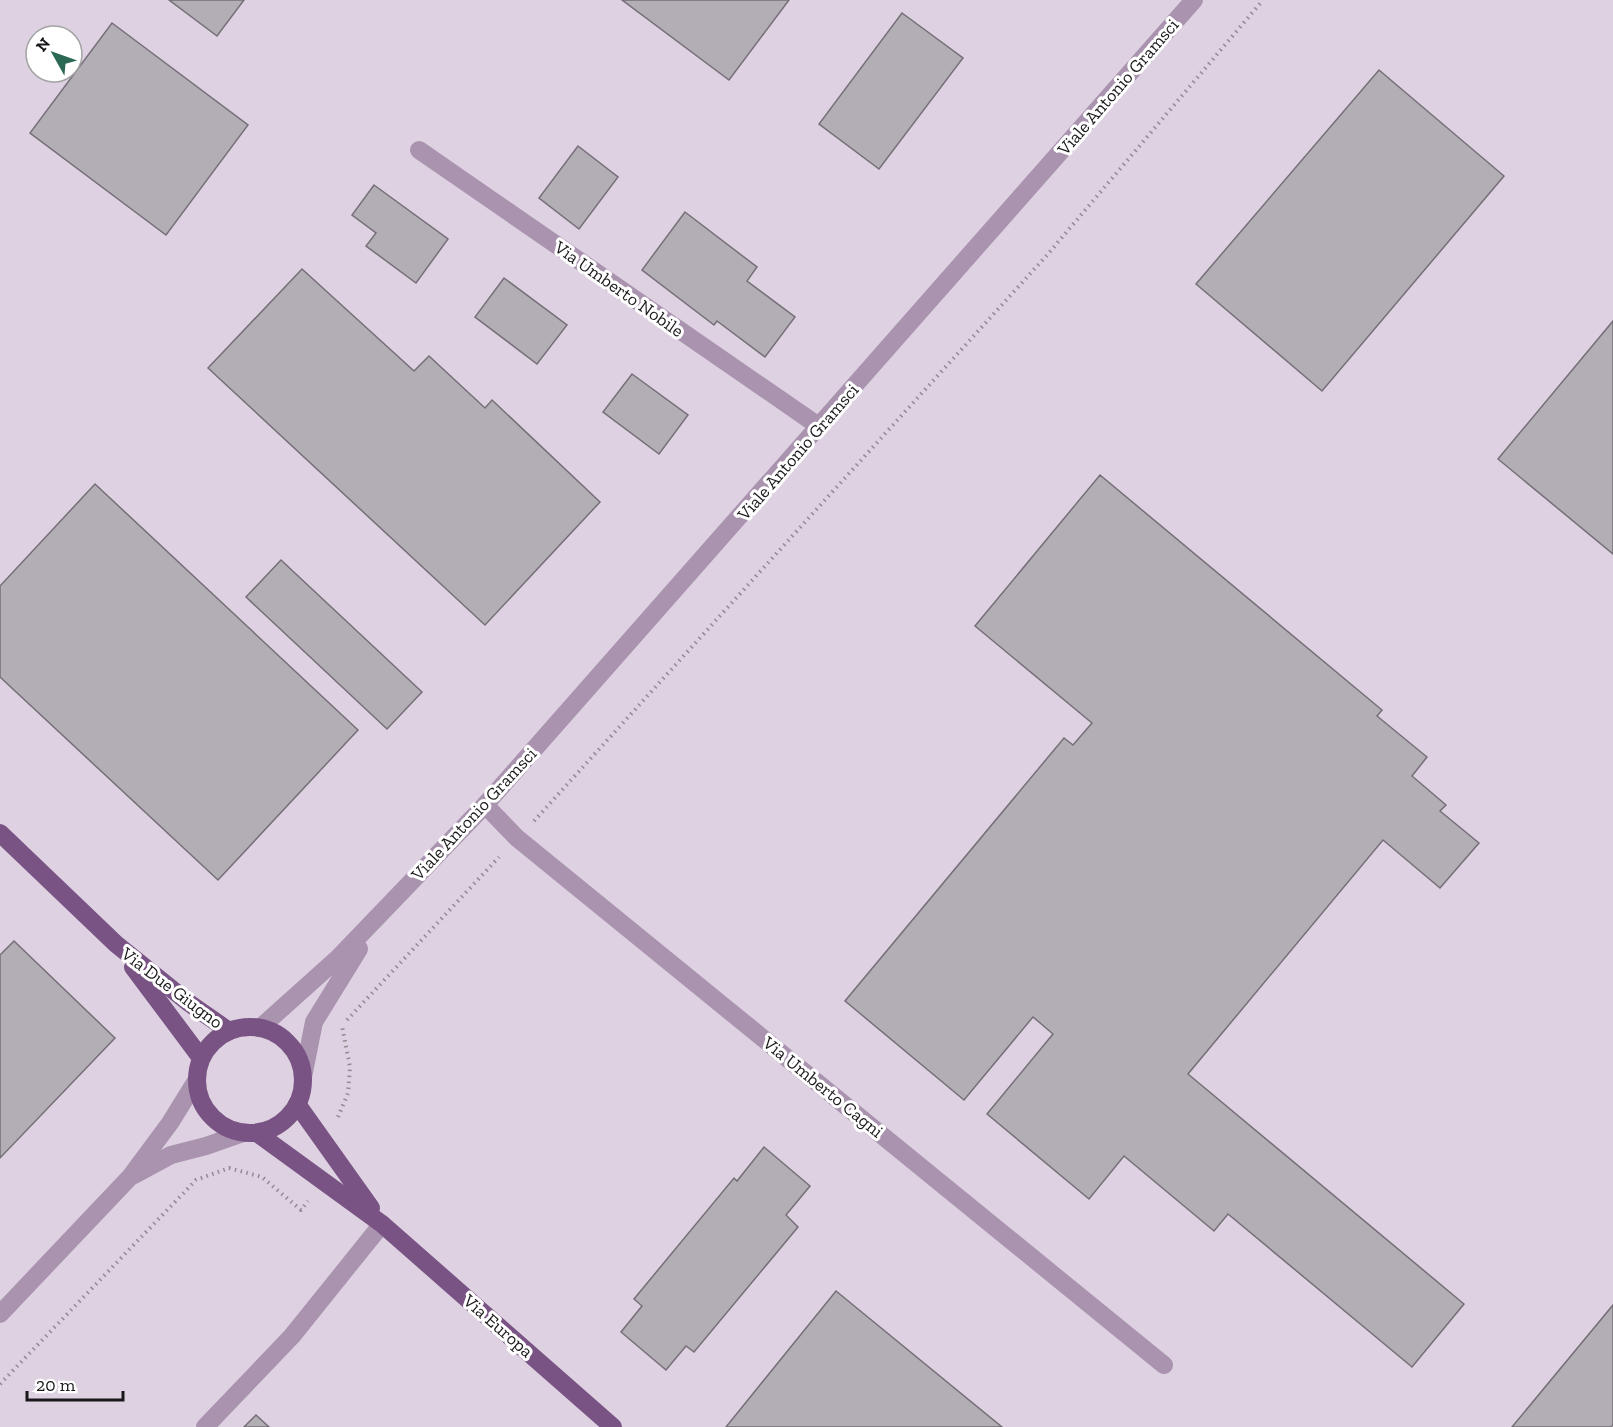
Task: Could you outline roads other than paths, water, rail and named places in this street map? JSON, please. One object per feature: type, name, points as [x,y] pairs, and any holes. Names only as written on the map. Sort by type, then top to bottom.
[{"type":"main road","name":"Via Due Giugno","points":[[0,833],[116,944],[189,1003],[229,1031]]},
{"type":"main road","name":"Via Due Giugno","points":[[116,944],[201,1058]]},
{"type":"main road","points":[[244,1027],[260,1028],[276,1034],[290,1045],[299,1059],[303,1077],[302,1091],[297,1104],[287,1118],[273,1128],[250,1133],[229,1129],[216,1121],[206,1110],[199,1097],[196,1081],[197,1069],[201,1058],[218,1037],[244,1027]]},
{"type":"main road","name":"Via Europa","points":[[297,1104],[382,1224]]},
{"type":"main road","name":"Via Europa","points":[[250,1133],[382,1224],[613,1427]]},
{"type":"street","name":"Viale Antonio Gramsci","points":[[260,1028],[338,958],[485,805],[1194,0]]},
{"type":"street","name":"Via Umberto Nobile","points":[[419,150],[820,427]]},
{"type":"street","name":"Via Umberto Cagni","points":[[485,805],[517,838],[1164,1365]]},
{"type":"street","name":"Viale Antonio Gramsci","points":[[303,1077],[314,1022],[348,964],[396,898]]},
{"type":"street","points":[[0,1314],[130,1177],[170,1123],[196,1081]]},
{"type":"street","points":[[130,1177],[171,1155],[250,1133]]},
{"type":"street","points":[[205,1427],[292,1336],[382,1224]]}]
